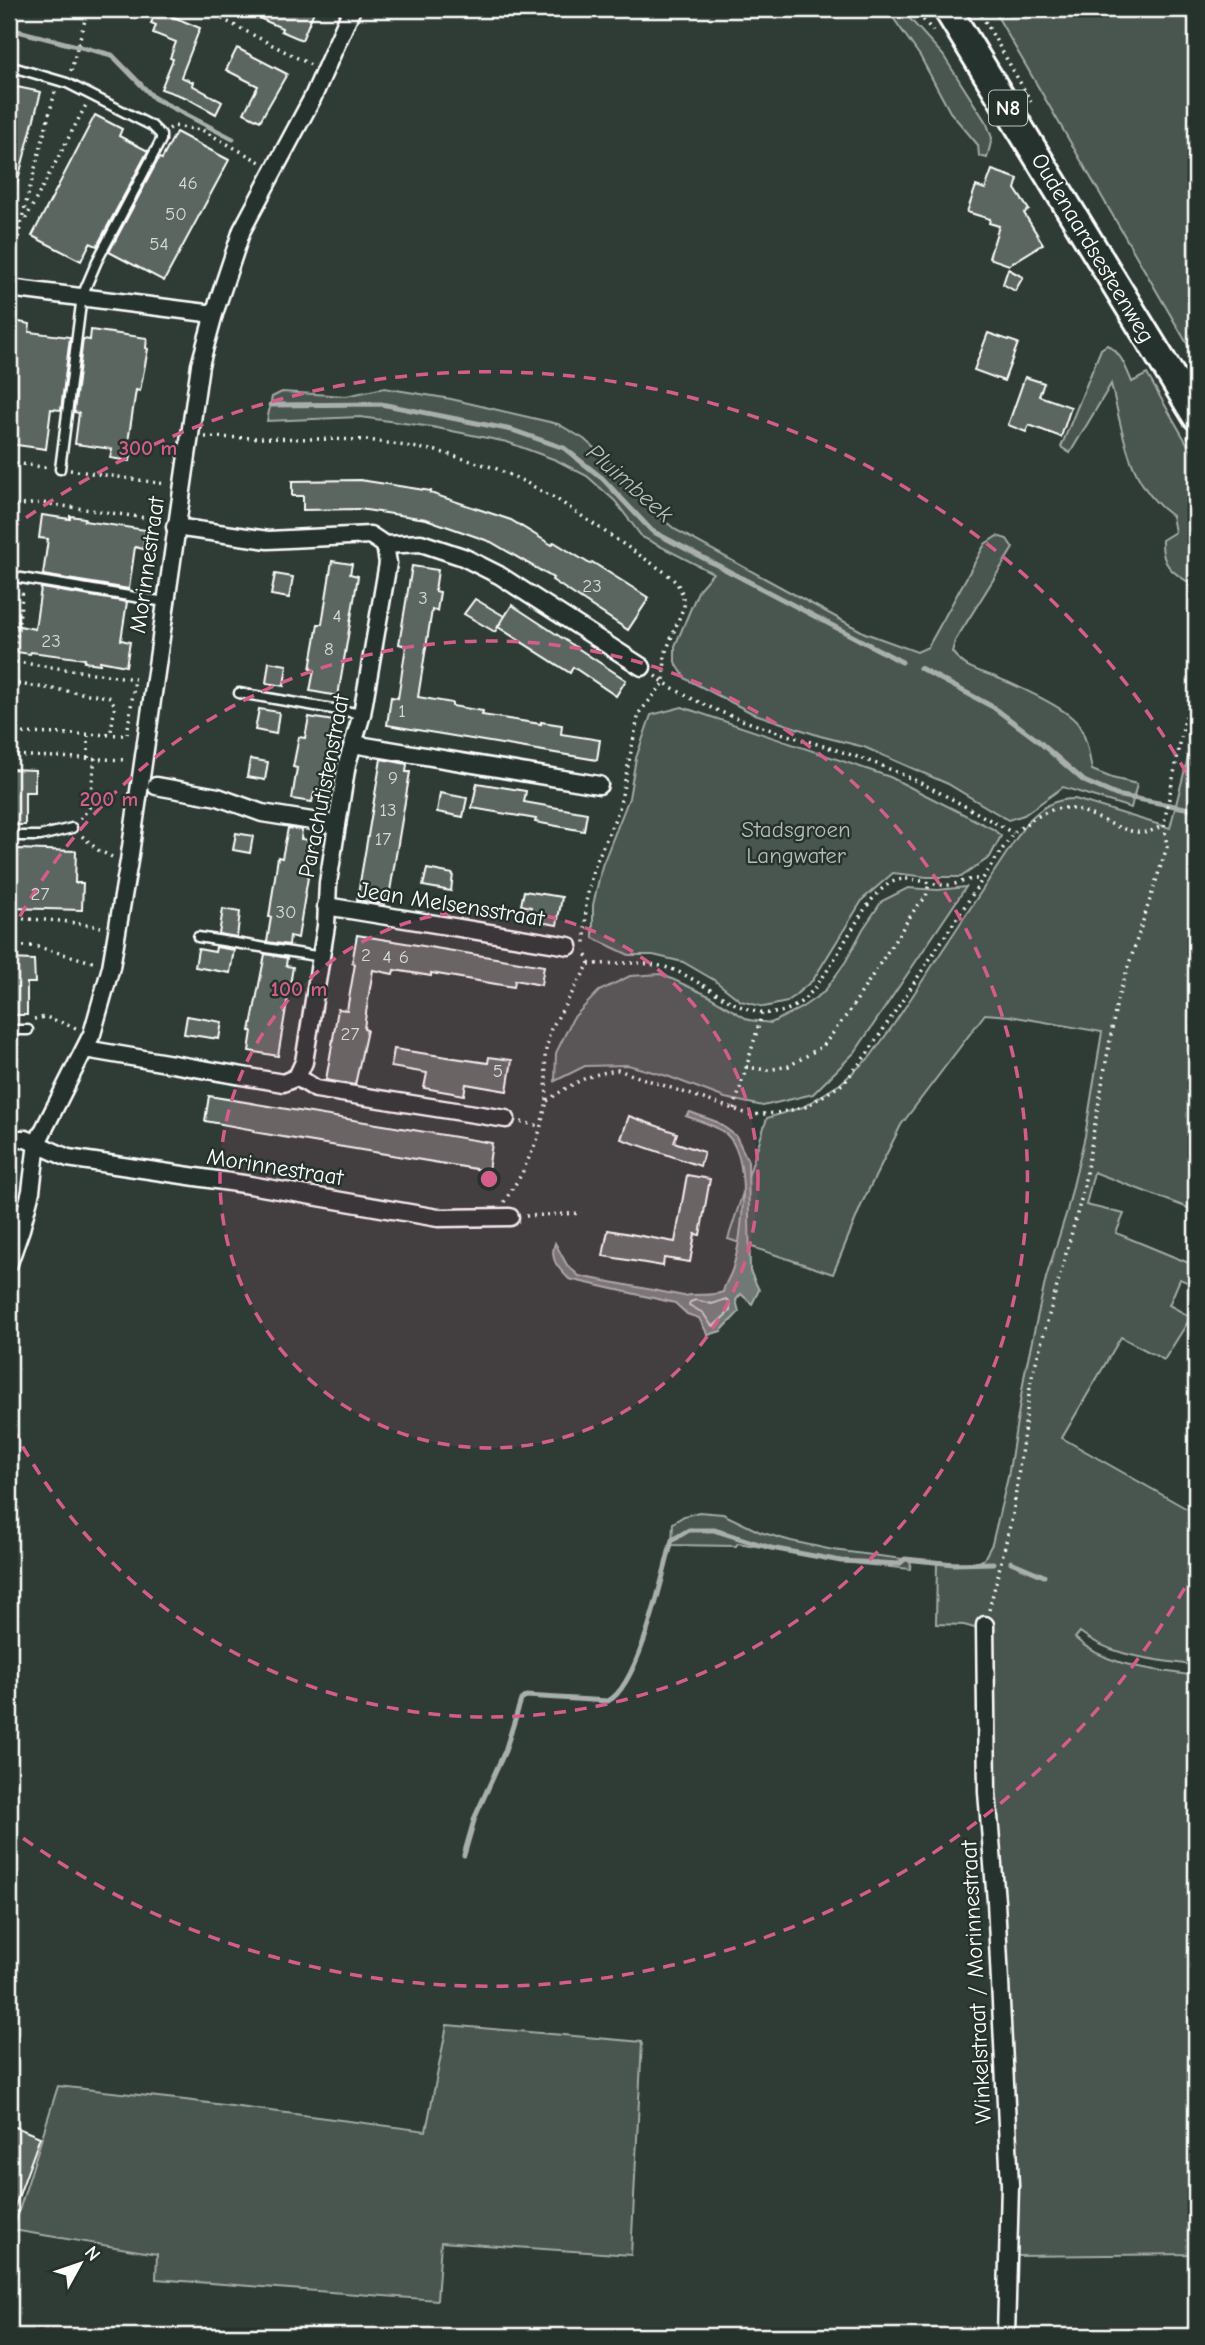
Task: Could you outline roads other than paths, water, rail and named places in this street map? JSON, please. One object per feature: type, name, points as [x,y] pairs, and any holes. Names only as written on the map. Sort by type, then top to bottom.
[{"type":"main road","name":"Oudenaardsesteenweg","points":[[947,9],[1196,416]]},
{"type":"street","name":"Morinnestraat","points":[[9,1263],[22,1229],[31,1191],[37,1143],[92,1034],[111,967],[129,861],[200,365],[242,230],[324,75],[352,9]]},
{"type":"street","points":[[10,288],[214,314]]},
{"type":"street","points":[[176,525],[268,540],[370,535],[384,545],[421,543],[463,557],[499,575],[642,667]]},
{"type":"street","name":"Parachutistenstraat","points":[[297,1077],[304,1062],[322,957],[337,825],[353,744],[362,714],[388,562],[384,545]]},
{"type":"street","points":[[353,744],[599,785]]},
{"type":"street","points":[[156,786],[218,797],[262,813],[337,825]]},
{"type":"street","name":"Jean Melsensstraat","points":[[326,906],[569,946]]},
{"type":"street","points":[[85,1049],[283,1083],[297,1077],[316,1090],[506,1119]]},
{"type":"street","points":[[9,1139],[26,1139],[37,1143]]},
{"type":"street","name":"Morinnestraat","points":[[37,1143],[68,1158],[250,1185],[438,1218],[502,1217]]},
{"type":"street","name":"Winkelstraat / Morinnestraat","points":[[985,1625],[987,1792],[996,1901],[1010,2185],[1006,2336]]},
{"type":"lane","points":[[9,66],[63,81],[92,94],[152,126],[161,135],[161,140],[97,261],[82,296],[60,469]]},
{"type":"lane","points":[[9,576],[165,602]]},
{"type":"lane","points":[[239,693],[362,714]]},
{"type":"lane","points":[[9,835],[40,836],[72,828]]},
{"type":"lane","points":[[198,937],[322,957]]},
{"type":"lane","points":[[9,1030],[28,1030]]},
{"type":"water","points":[[690,1112],[717,1122],[736,1136],[748,1161],[750,1271],[759,1290],[752,1304],[741,1294],[736,1300],[739,1312],[721,1331],[708,1335],[699,1318],[687,1314],[675,1303],[569,1279],[558,1267],[553,1254],[555,1243],[567,1265],[579,1276],[684,1296],[723,1292],[732,1270],[740,1236],[743,1198],[739,1160],[734,1145],[726,1134],[686,1116]]},
{"type":"waterway","points":[[10,29],[112,55],[154,98],[233,139]]},
{"type":"waterway","name":"Pluimbeek","points":[[270,405],[381,404],[512,430],[564,448],[602,478],[652,531],[902,662]]},
{"type":"waterway","name":"Pluimbeek","points":[[920,668],[993,707],[1036,739],[1084,781],[1116,795],[1196,810]]},
{"type":"waterway","points":[[464,1855],[475,1817],[505,1751],[521,1700],[526,1696],[608,1701],[619,1691],[640,1652],[672,1540],[689,1530],[714,1530],[771,1548],[841,1561],[899,1564],[905,1559],[954,1564],[993,1563]]},
{"type":"waterway","points":[[1011,1562],[1044,1576]]},
{"type":"park label","name":"Stadsgroen Langwater","points":[[796,842]]}]
